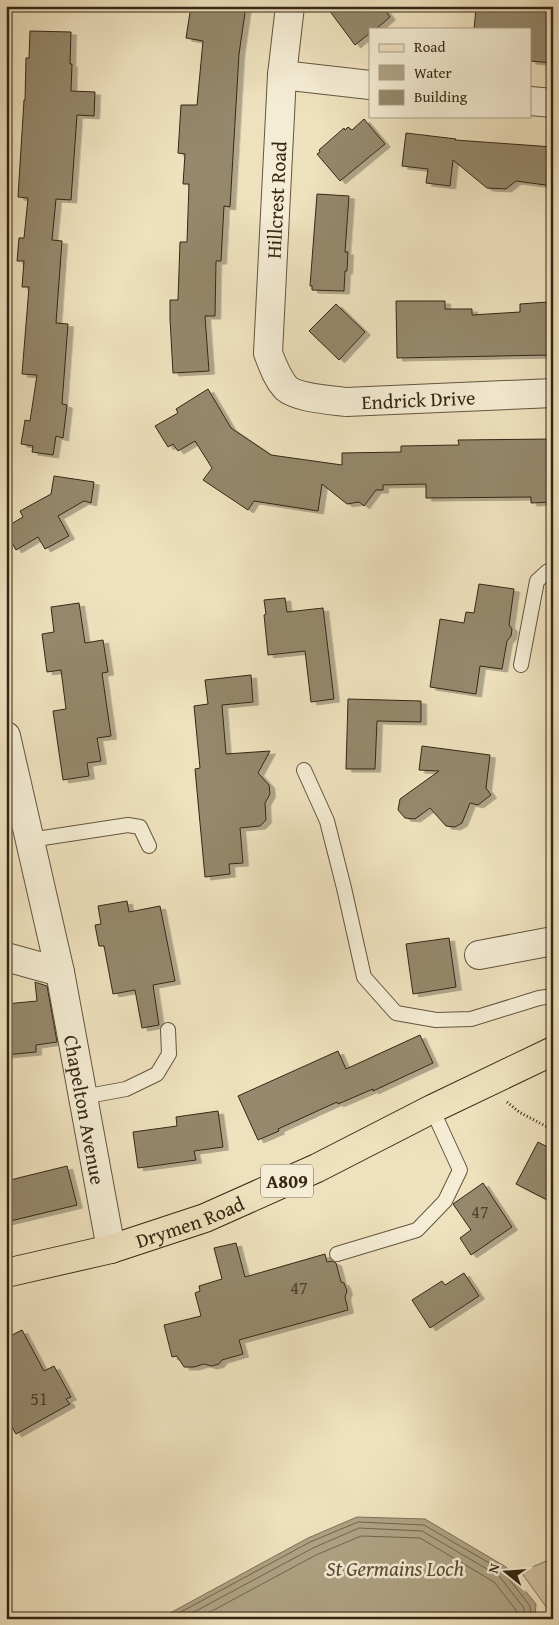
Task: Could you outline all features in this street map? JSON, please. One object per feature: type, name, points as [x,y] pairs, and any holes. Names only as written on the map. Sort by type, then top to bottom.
[{"type":"main road","name":"Drymen Road","points":[[6,1273],[111,1249],[205,1218],[317,1168],[553,1051]]},
{"type":"street","name":"Hillcrest Road","points":[[287,389],[274,371],[268,353],[282,76],[290,6]]},
{"type":"street","points":[[282,76],[369,85]]},
{"type":"street","points":[[532,101],[553,103]]},
{"type":"street","name":"Endrick Drive","points":[[287,389],[312,398],[346,402],[553,393]]},
{"type":"street","name":"Chapelton Avenue","points":[[6,736],[60,972],[111,1249]]},
{"type":"street","points":[[479,955],[553,941]]},
{"type":"street","points":[[6,957],[60,972]]},
{"type":"lane","points":[[521,665],[537,581],[548,571],[553,570]]},
{"type":"lane","points":[[304,770],[327,821],[364,977],[396,1013],[436,1020],[471,1019],[539,998],[553,996]]},
{"type":"lane","points":[[30,840],[128,826],[140,827],[149,846]]},
{"type":"lane","points":[[83,1096],[126,1089],[157,1074],[169,1054],[168,1030]]},
{"type":"lane","points":[[337,1254],[417,1230],[445,1201],[460,1170],[432,1110]]},
{"type":"path","points":[[486,1084],[518,1112],[553,1130]]},
{"type":"shaded area","points":[[553,1558],[553,1619],[547,1619],[547,1608],[521,1572]]},
{"type":"water","name":"St Germains Loch","points":[[357,1517],[425,1519],[506,1567],[536,1604],[535,1619],[159,1619],[308,1538]]},
{"type":"building","points":[[191,6],[246,6],[239,54],[230,207],[224,206],[221,261],[216,261],[215,316],[205,316],[209,371],[173,373],[170,300],[178,300],[180,242],[187,242],[189,184],[183,184],[185,154],[178,153],[181,105],[197,105],[203,41],[186,38]]},
{"type":"building","points":[[326,6],[382,6],[390,17],[377,28],[369,28],[369,34],[355,45]]},
{"type":"building","points":[[500,6],[553,10],[553,63],[532,61],[532,28],[474,28],[476,9],[494,10]]},
{"type":"building","points":[[30,31],[71,32],[71,91],[95,92],[94,116],[77,115],[71,200],[56,199],[52,240],[62,241],[56,323],[68,324],[62,404],[67,405],[63,438],[56,436],[53,455],[32,452],[33,446],[21,444],[25,420],[30,421],[37,375],[22,374],[29,287],[22,287],[24,261],[17,261],[19,238],[24,238],[28,198],[18,197],[26,58],[29,58]]},
{"type":"building","points":[[364,119],[385,144],[340,181],[317,154],[344,128],[345,130],[348,127],[352,130]]},
{"type":"building","points":[[406,133],[455,140],[553,147],[553,186],[516,181],[506,189],[487,188],[453,160],[450,186],[426,183],[428,169],[402,166]]},
{"type":"building","points":[[317,194],[349,196],[345,252],[348,252],[347,271],[345,271],[344,291],[312,290],[312,286],[310,286]]},
{"type":"building","points":[[396,301],[445,301],[445,309],[472,309],[472,315],[520,312],[520,304],[548,302],[550,355],[397,358]]},
{"type":"building","points":[[336,304],[365,332],[339,360],[309,331]]},
{"type":"building","points":[[208,389],[231,428],[271,455],[342,465],[342,453],[401,452],[401,446],[459,445],[458,440],[553,439],[553,502],[531,503],[531,497],[426,498],[426,484],[383,485],[383,490],[376,490],[364,506],[359,502],[347,504],[322,484],[318,511],[254,501],[248,510],[203,480],[212,468],[195,441],[178,451],[173,444],[168,447],[155,426],[178,413],[176,409]]},
{"type":"building","points":[[54,476],[94,482],[91,503],[84,501],[58,516],[69,536],[45,549],[38,537],[16,550],[6,533],[6,527],[23,517],[20,511],[51,494]]},
{"type":"building","points":[[479,584],[514,589],[509,625],[512,629],[511,636],[507,641],[502,669],[480,666],[476,694],[430,687],[440,619],[464,623],[466,612],[474,613]]},
{"type":"building","points":[[285,598],[287,612],[323,608],[334,699],[311,702],[305,651],[268,655],[264,600]]},
{"type":"building","points":[[79,603],[85,643],[103,640],[108,672],[102,673],[111,736],[97,738],[101,761],[87,763],[89,776],[63,780],[53,711],[66,709],[61,670],[47,672],[42,634],[54,632],[51,607]]},
{"type":"building","points":[[251,675],[253,702],[222,705],[226,754],[270,751],[258,773],[269,785],[270,794],[265,803],[266,820],[260,826],[240,828],[243,863],[229,864],[230,874],[205,877],[195,769],[200,768],[194,706],[208,704],[205,680]]},
{"type":"building","points":[[348,699],[421,701],[421,722],[377,721],[375,769],[346,769]]},
{"type":"building","points":[[422,746],[490,755],[486,788],[491,795],[478,805],[470,803],[462,823],[455,827],[446,826],[430,808],[415,819],[405,818],[398,810],[400,799],[439,771],[419,770]]},
{"type":"building","points":[[127,901],[129,912],[160,906],[175,981],[153,985],[159,1025],[142,1028],[135,990],[113,994],[104,946],[99,946],[95,925],[101,924],[98,906]]},
{"type":"building","points":[[449,938],[456,987],[413,994],[406,944]]},
{"type":"building","points":[[35,982],[47,986],[57,1042],[36,1045],[36,1052],[6,1055],[6,1004],[37,1001]]},
{"type":"building","points":[[420,1035],[433,1063],[373,1091],[373,1089],[338,1104],[337,1102],[258,1140],[238,1096],[338,1051],[346,1069]]},
{"type":"building","points":[[218,1111],[223,1147],[194,1151],[196,1160],[138,1168],[133,1132],[177,1126],[176,1117]]},
{"type":"building","points":[[538,1142],[553,1150],[553,1203],[516,1184]]},
{"type":"building","points":[[67,1166],[77,1205],[6,1222],[6,1181]]},
{"type":"building","points":[[483,1183],[512,1227],[471,1255],[460,1238],[471,1230],[453,1204]]},
{"type":"building","points":[[236,1243],[245,1277],[325,1254],[327,1262],[332,1261],[336,1263],[341,1282],[344,1283],[347,1291],[345,1297],[348,1310],[239,1340],[243,1354],[222,1360],[219,1364],[184,1367],[177,1356],[172,1357],[164,1325],[201,1316],[195,1293],[200,1291],[199,1286],[222,1279],[214,1248]]},
{"type":"building","points":[[464,1273],[479,1296],[430,1328],[412,1300],[442,1281],[445,1285]]},
{"type":"building","points":[[22,1330],[44,1371],[54,1366],[71,1397],[66,1399],[70,1404],[16,1434],[6,1417],[6,1338]]}]
